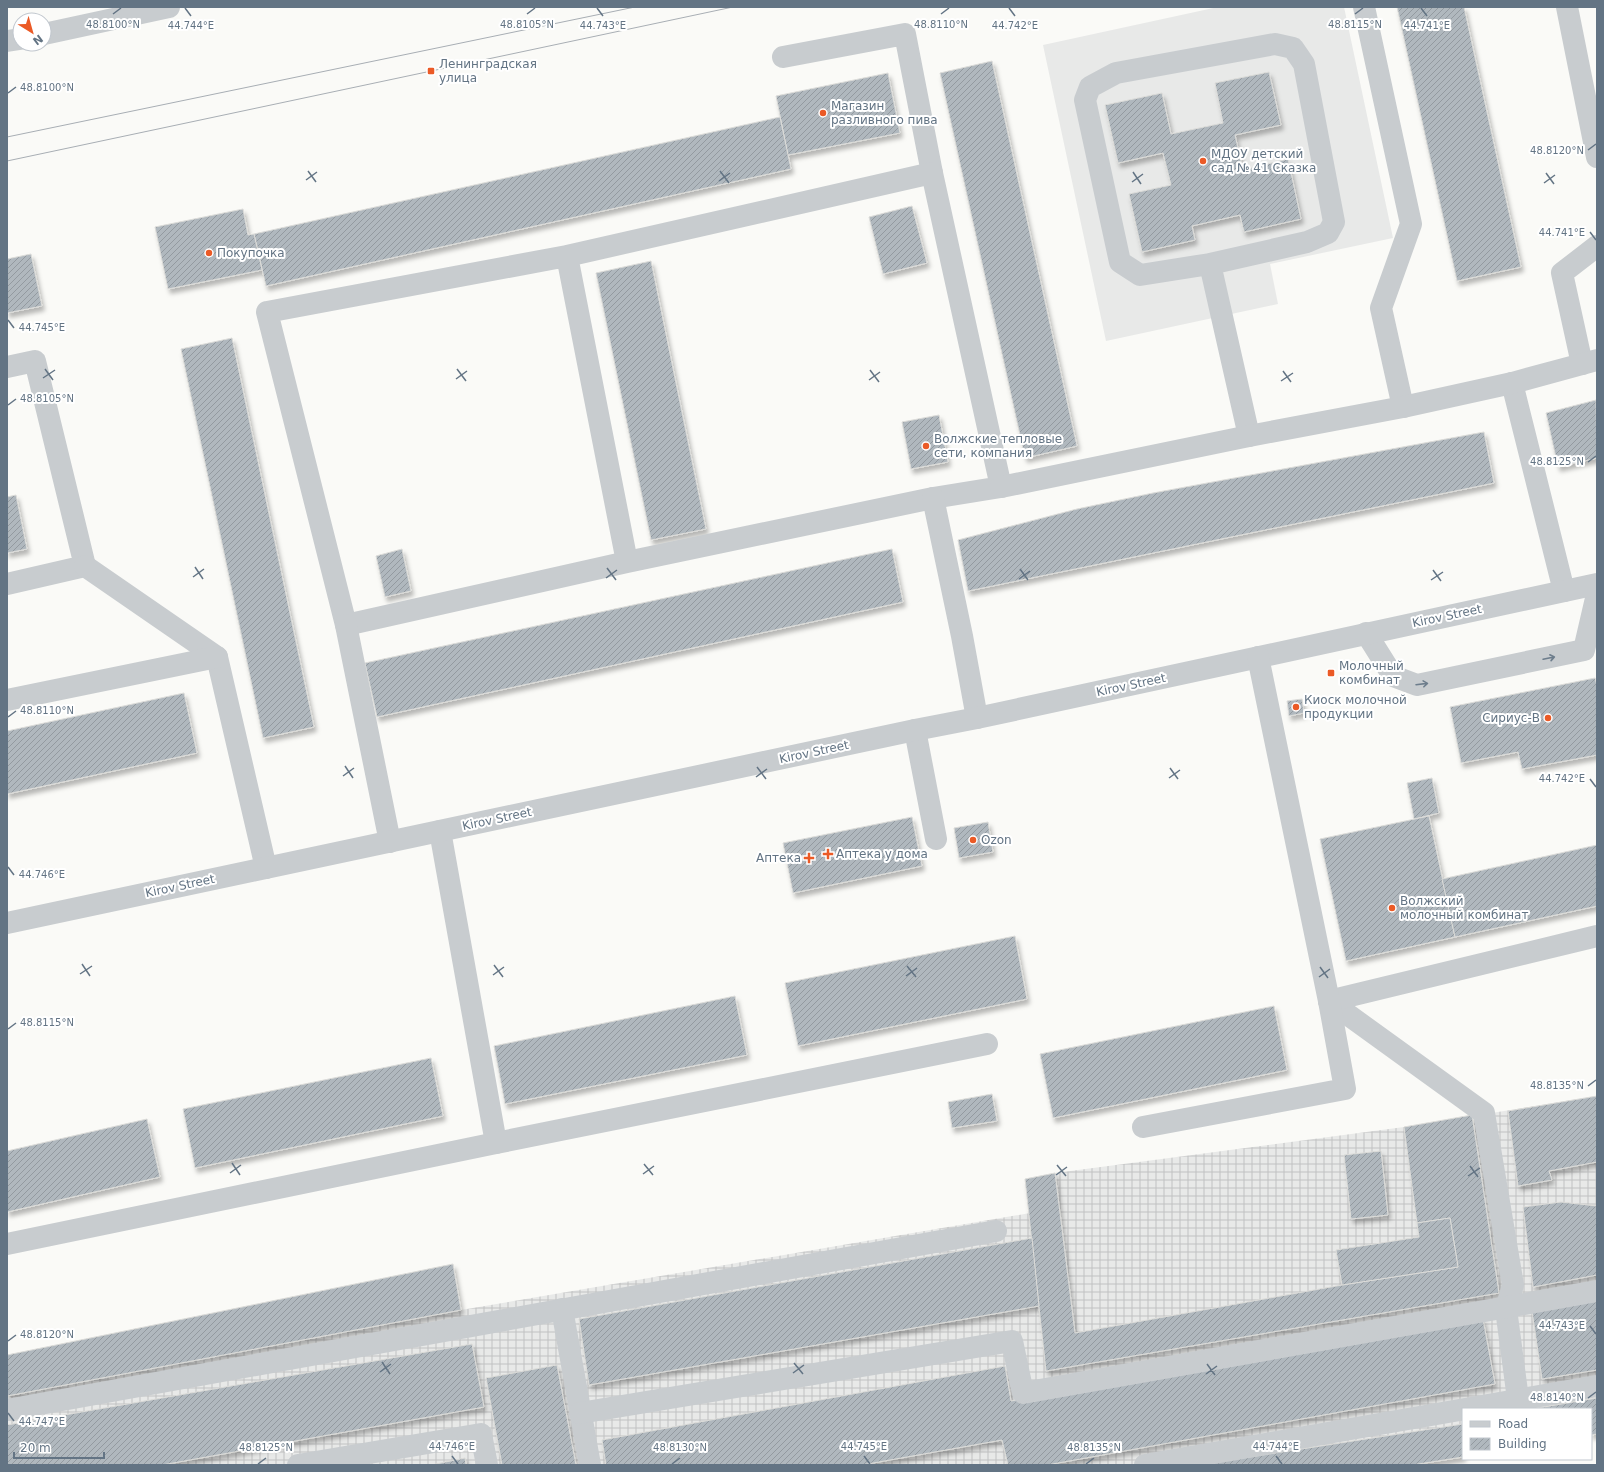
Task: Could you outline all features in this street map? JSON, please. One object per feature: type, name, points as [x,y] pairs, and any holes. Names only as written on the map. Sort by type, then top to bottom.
[{"type":"street","points":[[52,32],[170,7]]},
{"type":"street","points":[[1364,7],[1411,224],[1382,308],[1403,406]]},
{"type":"street","points":[[1567,7],[1597,157]]},
{"type":"street","points":[[783,57],[905,34],[932,173],[1001,487]]},
{"type":"street","points":[[1275,44],[1293,48],[1304,64],[1334,222],[1328,233],[1307,242],[1210,264],[1140,275],[1120,262],[1085,100],[1090,88],[1116,73],[1275,44]]},
{"type":"street","points":[[390,842],[346,625],[267,312],[567,256],[932,173]]},
{"type":"street","points":[[346,625],[627,562],[933,498],[1001,487],[1512,383],[1590,362],[1562,273],[1597,246]]},
{"type":"street","points":[[567,256],[627,562]]},
{"type":"street","points":[[1210,264],[1249,436]]},
{"type":"street","points":[[7,366],[35,361],[85,566],[217,656],[266,868]]},
{"type":"street","points":[[1512,383],[1564,591]]},
{"type":"street","points":[[933,498],[962,636],[977,718]]},
{"type":"street","points":[[7,584],[85,566]]},
{"type":"street","name":"Kirov Street","points":[[7,923],[977,718],[1597,584]]},
{"type":"street","points":[[1366,634],[1393,676],[1417,685],[1584,650],[1597,594]]},
{"type":"street","points":[[7,700],[217,656]]},
{"type":"street","points":[[1143,1127],[1345,1089],[1329,1001],[1258,657]]},
{"type":"street","points":[[915,730],[936,840]]},
{"type":"street","points":[[440,831],[496,1142]]},
{"type":"street","points":[[1329,1001],[1597,936]]},
{"type":"street","points":[[1329,1001],[1484,1113],[1513,1285],[1506,1309],[1518,1399]]},
{"type":"street","points":[[7,1244],[496,1142],[987,1044]]},
{"type":"street","points":[[7,1410],[996,1231]]},
{"type":"street","points":[[580,1413],[1012,1340],[1023,1393],[1597,1292]]},
{"type":"street","points":[[562,1309],[590,1465]]},
{"type":"street","points":[[1467,1408],[1597,1386]]},
{"type":"street","points":[[1145,1465],[1462,1409]]},
{"type":"street","points":[[298,1465],[481,1434],[487,1465]]},
{"type":"shaded area","points":[[1218,7],[1344,7],[1393,238],[1270,264],[1278,304],[1106,341],[1043,45]]},
{"type":"shaded area","points":[[1597,1096],[1597,1434],[1592,1408],[1462,1408],[1462,1457],[1412,1465],[7,1465],[7,1355],[453,1264],[461,1310],[1030,1213],[1025,1179],[1055,1173],[1404,1127]]},
{"type":"building","points":[[1397,7],[1464,7],[1521,267],[1457,281]]},
{"type":"building","points":[[992,61],[1077,446],[1025,458],[940,73]]},
{"type":"building","name":"МДОУ детский сад № 41 Сказка","points":[[1269,72],[1281,125],[1235,135],[1243,170],[1288,159],[1301,219],[1244,232],[1240,215],[1192,226],[1195,240],[1142,252],[1129,194],[1171,185],[1163,153],[1118,163],[1105,105],[1162,93],[1171,134],[1223,123],[1215,83]]},
{"type":"building","points":[[888,73],[900,133],[788,155],[776,96]]},
{"type":"building","points":[[780,117],[791,169],[266,286],[254,234]]},
{"type":"building","points":[[912,206],[927,263],[883,274],[869,217]]},
{"type":"building","name":"Покупочка","points":[[243,209],[248,235],[254,234],[262,270],[168,289],[155,227]]},
{"type":"building","points":[[31,254],[42,306],[7,313],[7,259]]},
{"type":"building","points":[[651,261],[706,529],[651,540],[596,273]]},
{"type":"building","points":[[232,338],[314,727],[263,738],[181,349]]},
{"type":"building","points":[[1596,400],[1597,458],[1558,467],[1546,413]]},
{"type":"building","name":"Волжские тепловые сети, компания","points":[[939,415],[948,462],[911,469],[902,422]]},
{"type":"building","points":[[1484,432],[1494,483],[968,591],[958,540],[1077,509],[1153,493]]},
{"type":"building","points":[[16,495],[27,549],[7,553],[7,497]]},
{"type":"building","points":[[402,549],[411,591],[385,597],[376,556]]},
{"type":"building","points":[[892,549],[903,602],[377,717],[365,663]]},
{"type":"building","points":[[1595,678],[1597,686],[1597,755],[1522,769],[1518,752],[1461,763],[1450,707]]},
{"type":"building","points":[[184,693],[197,753],[7,794],[7,731]]},
{"type":"building","name":"Киоск молочной продукции","points":[[1302,699],[1304,713],[1289,716],[1287,701]]},
{"type":"building","points":[[1432,778],[1439,813],[1414,819],[1407,783]]},
{"type":"building","name":"Волжский молочный комбинат","points":[[1429,816],[1455,937],[1346,961],[1320,839]]},
{"type":"building","points":[[912,817],[922,866],[793,893],[783,843]]},
{"type":"building","name":"Ozon","points":[[988,822],[993,852],[959,858],[954,828]]},
{"type":"building","points":[[1597,845],[1597,906],[1455,937],[1442,879]]},
{"type":"building","points":[[1015,936],[1027,999],[798,1046],[785,983]]},
{"type":"building","points":[[735,996],[747,1055],[505,1104],[494,1046]]},
{"type":"building","points":[[1274,1006],[1287,1070],[1053,1118],[1040,1054]]},
{"type":"building","points":[[431,1058],[443,1116],[195,1168],[183,1109]]},
{"type":"building","points":[[992,1094],[997,1121],[952,1128],[948,1102]]},
{"type":"building","points":[[1597,1096],[1597,1162],[1549,1171],[1552,1180],[1518,1186],[1508,1111]]},
{"type":"building","points":[[1472,1115],[1499,1293],[1046,1371],[1025,1179],[1055,1173],[1075,1333],[1342,1285],[1458,1267],[1450,1218],[1417,1223],[1404,1127]]},
{"type":"building","points":[[147,1119],[160,1177],[7,1212],[7,1151]]},
{"type":"building","points":[[1381,1151],[1388,1215],[1351,1219],[1344,1155]]},
{"type":"building","points":[[1561,1202],[1597,1206],[1597,1275],[1533,1287],[1523,1207]]},
{"type":"building","points":[[1450,1218],[1458,1267],[1342,1285],[1336,1250],[1419,1237],[1417,1223]]},
{"type":"building","points":[[1032,1238],[1039,1306],[589,1385],[579,1319]]},
{"type":"building","points":[[453,1264],[461,1310],[7,1396],[7,1355]]},
{"type":"building","points":[[1597,1300],[1597,1370],[1542,1379],[1532,1311]]},
{"type":"building","points":[[1483,1319],[1495,1384],[1047,1465],[1008,1465],[1002,1440],[862,1465],[606,1465],[602,1440],[1005,1366],[1011,1401]]},
{"type":"building","points":[[472,1344],[484,1407],[162,1465],[7,1465],[7,1425]]},
{"type":"building","points":[[557,1365],[576,1465],[502,1465],[486,1378]]},
{"type":"building","points":[[1597,1398],[1597,1434],[1592,1435],[1592,1408],[1538,1408]]},
{"type":"building","points":[[1462,1424],[1462,1457],[1412,1465],[1198,1465]]},
{"type":"building","points":[[465,1458],[466,1465],[431,1465]]},
{"type":"tram line","points":[[7,137],[635,7]]},
{"type":"tram line","points":[[7,161],[733,7]]},
{"type":"place","name":"Ленинградская улица","points":[[431,71]]},
{"type":"place","name":"Магазин разливного пива","points":[[823,113]]},
{"type":"place","name":"МДОУ детский сад № 41 Сказка","points":[[1203,161]]},
{"type":"place","name":"Покупочка","points":[[209,253]]},
{"type":"place","name":"Волжские тепловые сети, компания","points":[[926,446]]},
{"type":"place","name":"Молочный комбинат","points":[[1331,673]]},
{"type":"place","name":"Киоск молочной продукции","points":[[1296,707]]},
{"type":"place","name":"Сириус-В","points":[[1548,718]]},
{"type":"place","name":"Ozon","points":[[973,840]]},
{"type":"place","name":"Аптека у дома","points":[[828,854]]},
{"type":"place","name":"Аптека","points":[[809,858]]},
{"type":"place","name":"Волжский молочный комбинат","points":[[1392,908]]}]
